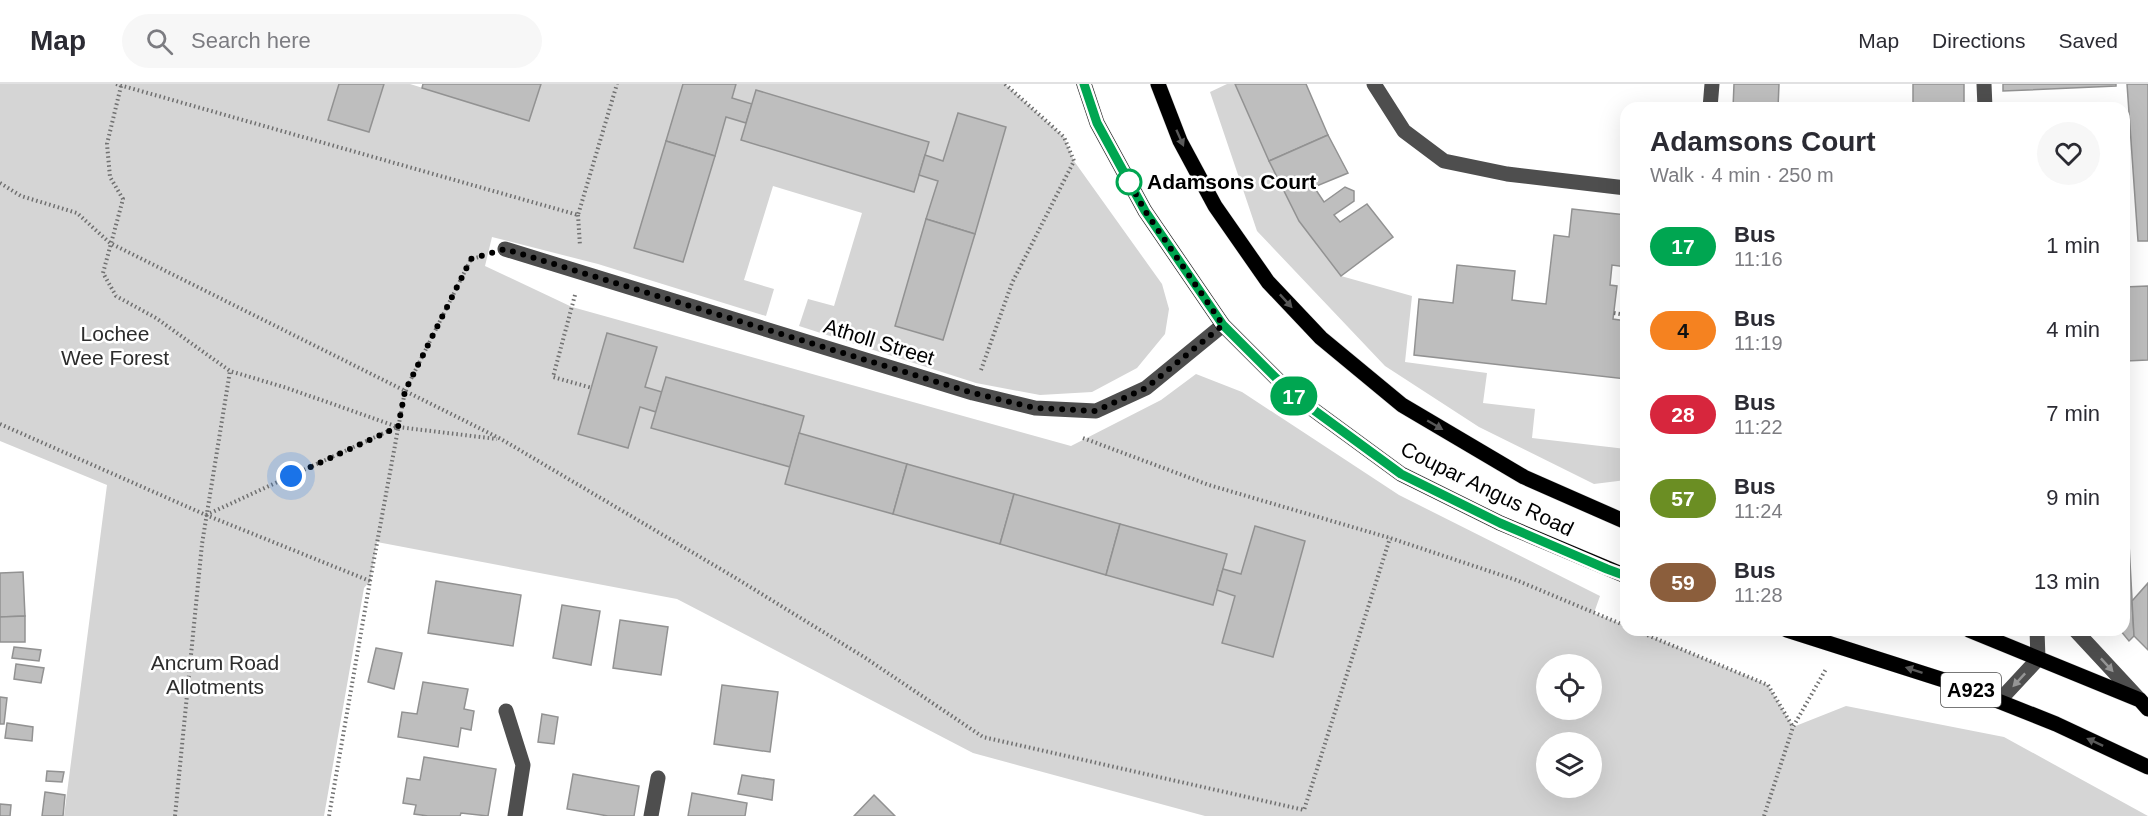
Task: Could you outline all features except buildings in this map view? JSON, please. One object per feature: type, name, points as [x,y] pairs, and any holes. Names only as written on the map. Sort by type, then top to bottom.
[{"type":"main road","name":"Coupar Angus Road","points":[[1084,84],[1097,123],[1145,211],[1223,325],[1292,394],[1401,474],[1500,523],[1620,573]]},
{"type":"main road","name":"Coupar Angus Road","points":[[1158,84],[1180,141],[1215,206],[1268,282],[1321,339],[1402,405],[1524,477],[1620,519]]},
{"type":"main road","name":"A923","points":[[1806,636],[1953,683],[2056,724],[2148,767]]},
{"type":"main road","name":"A923","points":[[1983,636],[2144,704]]},
{"type":"street","points":[[1374,84],[1404,131],[1444,161],[1507,174],[1620,187]]},
{"type":"street","points":[[1710,102],[1712,84]]},
{"type":"street","points":[[1984,84],[1984,102]]},
{"type":"street","name":"Atholl Street","points":[[505,249],[973,393],[1035,408],[1096,411],[1146,388],[1223,325]]},
{"type":"street","points":[[1999,702],[2038,659],[2037,636]]},
{"type":"street","points":[[2081,636],[2144,704]]},
{"type":"street","points":[[506,711],[523,765],[515,816]]},
{"type":"street","points":[[651,816],[658,778]]},
{"type":"path","points":[[501,439],[398,427],[287,388],[230,371],[156,318],[116,296],[103,273],[123,200],[110,177],[107,144],[118,85],[578,215],[617,84]]},
{"type":"path","points":[[973,393],[1012,283],[1074,161],[1064,137],[1005,84]]},
{"type":"path","points":[[0,183],[21,196],[77,213],[110,243],[501,439],[864,657],[983,737],[1304,810],[1390,538]]},
{"type":"path","points":[[329,816],[405,391],[471,259],[505,249]]},
{"type":"path","points":[[572,307],[553,376],[592,388]]},
{"type":"path","points":[[1614,313],[1620,314]]},
{"type":"path","points":[[175,816],[206,515],[230,371]]},
{"type":"path","points":[[0,424],[206,515],[370,581]]},
{"type":"path","points":[[206,515],[398,427]]},
{"type":"path","points":[[1079,436],[1209,485],[1390,538],[1516,580],[1620,623]]},
{"type":"path","points":[[1650,636],[1768,685],[1793,727]]},
{"type":"path","points":[[1764,816],[1793,727],[1826,669]]},
{"type":"green space","points":[[0,84],[339,84],[369,132],[384,84],[410,84],[529,121],[541,84],[1005,84],[1064,137],[1074,161],[1162,284],[1169,309],[1165,334],[1137,368],[1092,392],[1040,395],[976,383],[799,326],[808,299],[834,306],[862,213],[773,186],[744,280],[774,289],[766,316],[598,264],[492,237],[485,266],[572,307],[1071,446],[1161,400],[1196,374],[1242,392],[1399,495],[1600,596],[1594,613],[1620,624],[1620,636],[1650,636],[1768,685],[1793,727],[1846,706],[2004,737],[2148,816],[1205,816],[973,753],[677,599],[377,542],[370,581],[364,588],[324,816],[64,816],[107,485],[0,441]]},
{"type":"green space","points":[[1227,84],[1235,84],[1299,221],[1341,276],[1412,296],[1405,362],[1487,373],[1483,403],[1535,409],[1532,438],[1620,448],[1620,481],[1594,484],[1479,427],[1385,366],[1257,231],[1210,92]]},
{"type":"bus line","name":"17","points":[[1084,84],[1097,123],[1145,211],[1223,325],[1292,394],[1401,474],[1500,523],[1620,574]]},
{"type":"place","name":"Adamsons Court","points":[[1129,182]]},
{"type":"route","points":[[291,476],[398,427],[405,391],[471,259],[505,249],[973,393],[1035,408],[1096,411],[1146,388],[1223,325],[1145,211],[1126,176],[1129,182]]},
{"type":"park label","name":"Lochee Wee Forest","points":[[115,346]]},
{"type":"park label","name":"Ancrum Road Allotments","points":[[215,675]]}]
